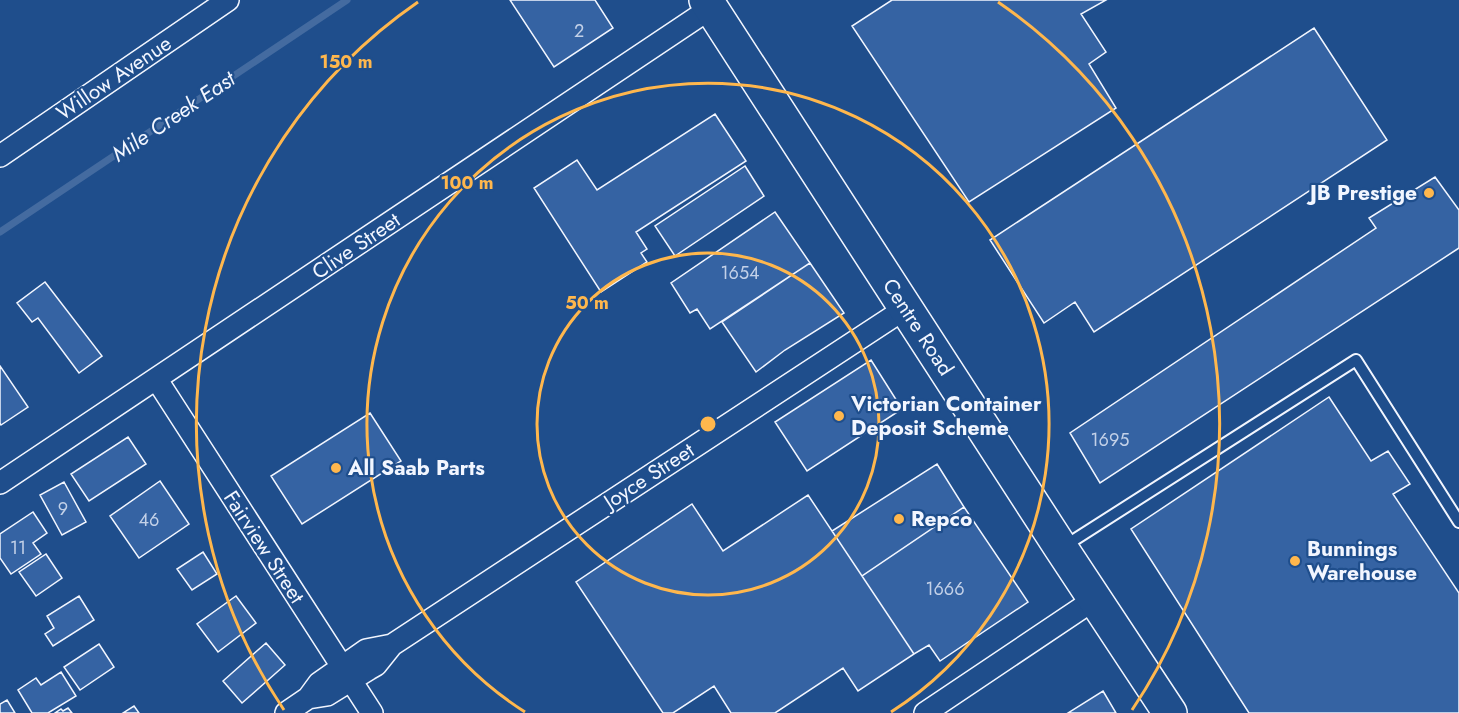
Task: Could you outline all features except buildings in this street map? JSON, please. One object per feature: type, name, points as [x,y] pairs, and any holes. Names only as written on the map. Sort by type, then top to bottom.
[{"type":"main road","name":"Centre Road","points":[[709,4],[1170,713]]},
{"type":"street","name":"Willow Avenue","points":[[0,156],[228,0]]},
{"type":"street","name":"Clive Street","points":[[0,483],[157,380],[709,4]]},
{"type":"street","name":"Joyce Street","points":[[286,713],[308,698],[319,683],[346,674],[366,650],[393,645],[906,308]]},
{"type":"street","name":"Fairview Street","points":[[157,380],[372,713]]},
{"type":"street","points":[[924,713],[1095,599]]},
{"type":"lane","points":[[1061,548],[1356,360],[1459,522]]},
{"type":"waterway","name":"Mile Creek East","points":[[0,232],[347,0]]},
{"type":"place","name":"JB Prestige","points":[[1429,193]]},
{"type":"place","name":"Victorian Container Deposit Scheme","points":[[839,416]]},
{"type":"place","name":"All Saab Parts","points":[[336,468]]},
{"type":"place","name":"Repco","points":[[899,519]]},
{"type":"place","name":"Bunnings Warehouse","points":[[1295,561]]}]
